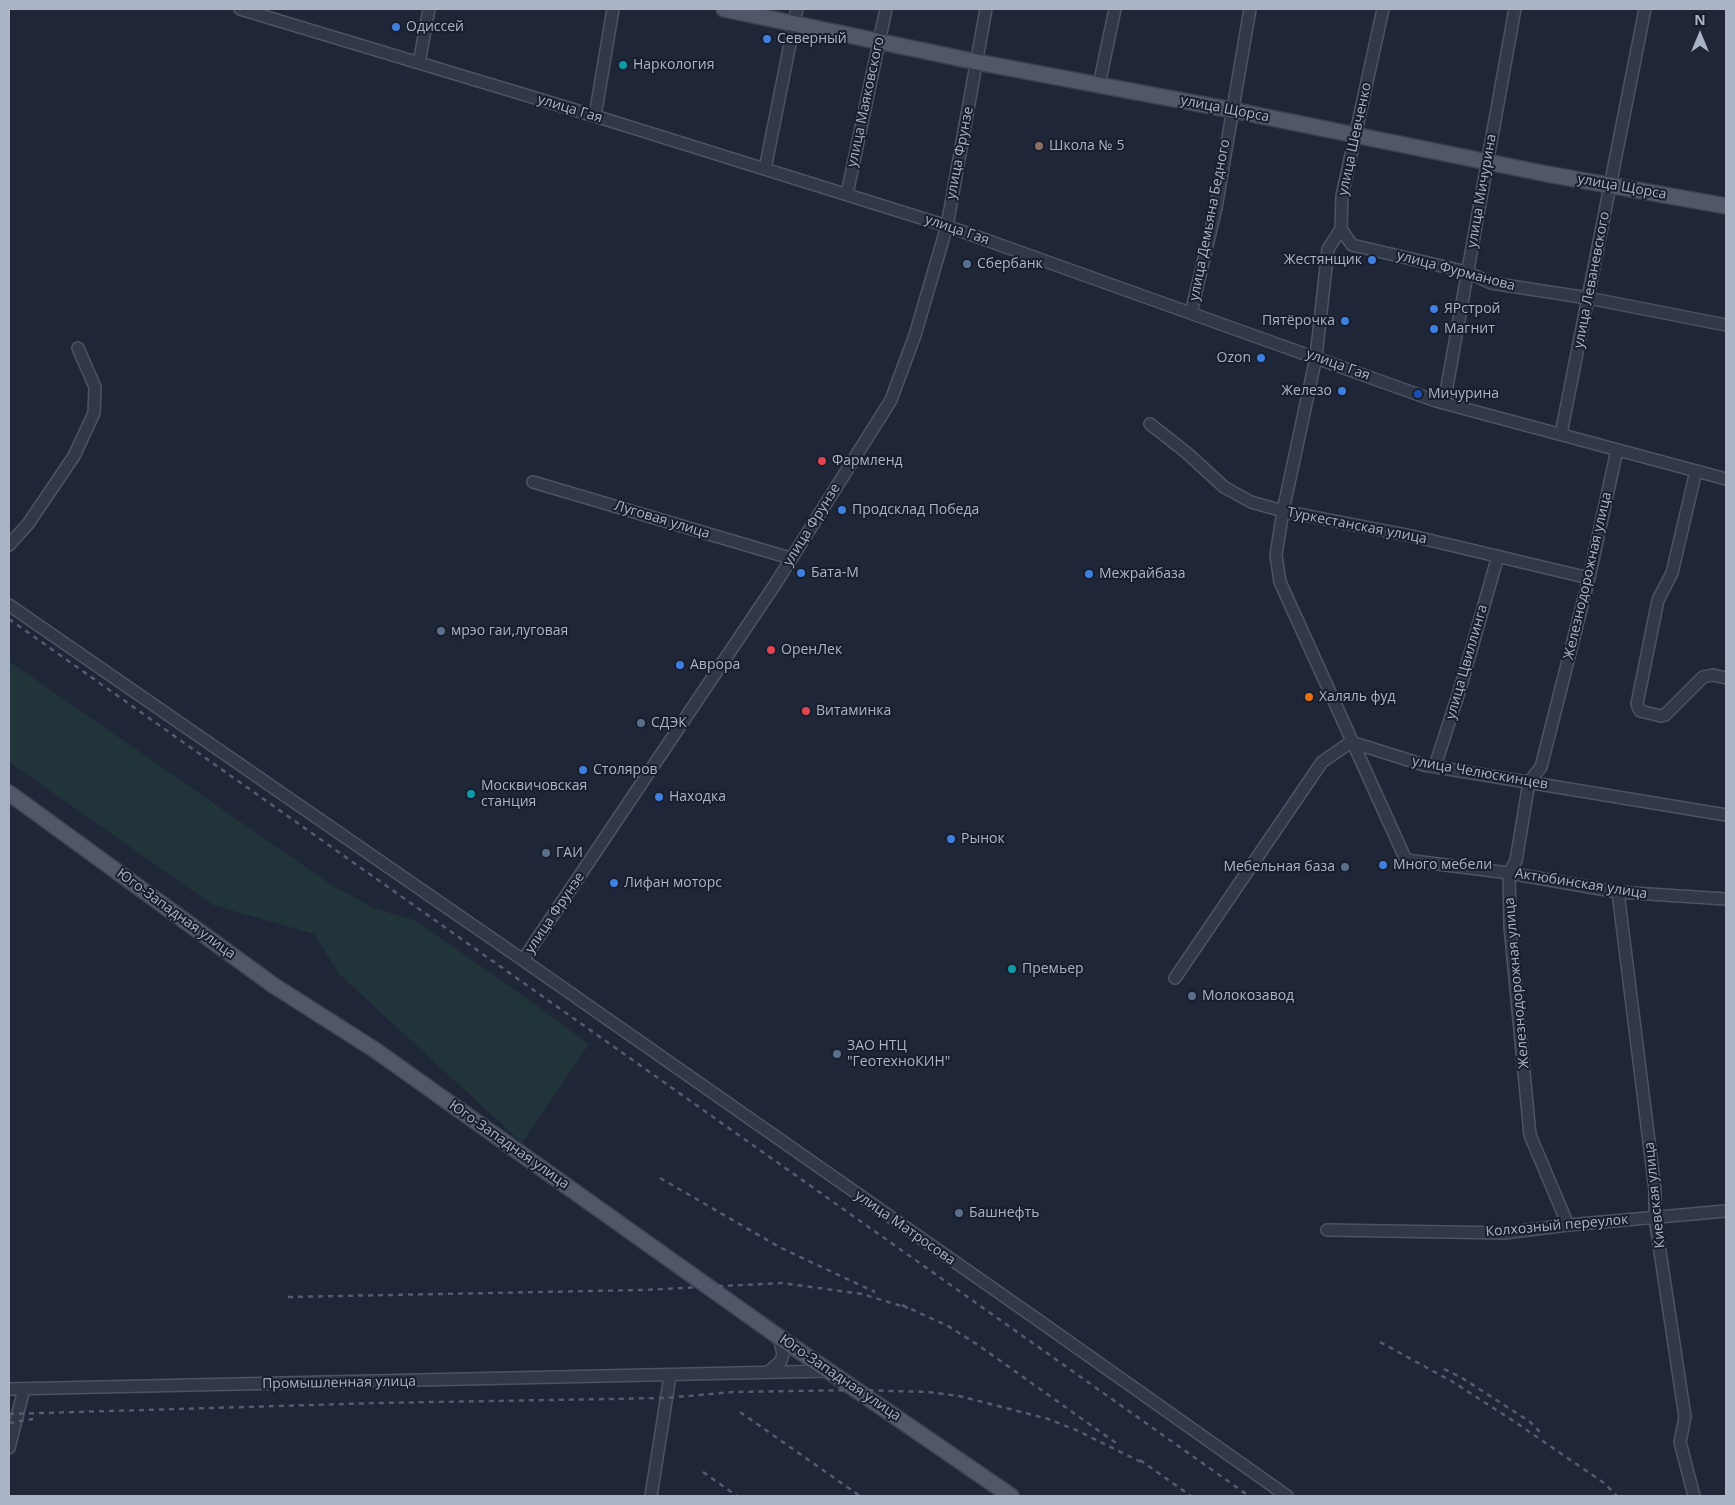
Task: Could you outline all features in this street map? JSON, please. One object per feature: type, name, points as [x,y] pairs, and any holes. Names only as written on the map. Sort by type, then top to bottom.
[{"type":"main road","name":"улица Щорса","points":[[724,9],[795,16],[879,41],[977,62],[1232,110],[1487,162],[1726,206]]},
{"type":"main road","name":"Юго-Западная улица","points":[[9,793],[273,985],[321,1014],[374,1050],[779,1337],[1011,1496]]},
{"type":"street","name":"улица Гая","points":[[241,9],[595,116],[947,226],[1444,403],[1726,479]]},
{"type":"street","points":[[418,63],[430,9]]},
{"type":"street","points":[[595,116],[614,9]]},
{"type":"street","name":"улица Маяковского","points":[[847,194],[886,9]]},
{"type":"street","name":"улица Фрунзе","points":[[524,960],[728,655],[891,400],[915,336],[947,226],[986,9]]},
{"type":"street","points":[[1099,85],[1115,9]]},
{"type":"street","name":"улица Демьяна Бедного","points":[[1191,313],[1216,208],[1250,9]]},
{"type":"street","name":"улица Шевченко","points":[[1341,229],[1342,196],[1383,9]]},
{"type":"street","name":"улица Мичурина","points":[[1444,403],[1515,9]]},
{"type":"street","name":"улица Леваневского","points":[[1561,434],[1645,9]]},
{"type":"street","points":[[765,169],[795,16]]},
{"type":"street","points":[[1175,978],[1322,762],[1351,742],[1280,582],[1276,555],[1283,511],[1316,357],[1328,249],[1341,229]]},
{"type":"street","name":"улица Фурманова","points":[[1341,229],[1352,245],[1467,272],[1491,283],[1588,298],[1726,325]]},
{"type":"street","points":[[9,545],[28,524],[74,456],[94,413],[95,387],[78,348]]},
{"type":"street","name":"Туркестанская улица","points":[[1150,424],[1187,453],[1224,486],[1251,502],[1283,511],[1412,536],[1589,578]]},
{"type":"street","name":"Железнодорожная улица","points":[[1568,1225],[1530,1135],[1510,926],[1509,873],[1516,860],[1529,782],[1541,767],[1589,578],[1618,450]]},
{"type":"street","points":[[1696,471],[1672,573],[1658,600],[1637,704],[1640,711],[1661,716],[1666,715],[1703,677],[1726,678]]},
{"type":"street","name":"Луговая улица","points":[[533,482],[790,558]]},
{"type":"street","name":"улица Цвиллинга","points":[[1435,766],[1460,689],[1498,556]]},
{"type":"street","name":"улица Матросова","points":[[9,605],[524,960],[1287,1496]]},
{"type":"street","name":"улица Челюскинцев","points":[[1351,742],[1424,765],[1726,815]]},
{"type":"street","name":"Актюбинская улица","points":[[1351,742],[1406,860],[1509,873],[1618,892],[1726,899]]},
{"type":"street","name":"Киевская улица","points":[[1618,892],[1655,1190],[1655,1218],[1685,1416],[1680,1442],[1694,1496]]},
{"type":"street","name":"Колхозный переулок","points":[[1327,1230],[1506,1232],[1726,1211]]},
{"type":"street","points":[[768,1372],[781,1361],[783,1354],[779,1337]]},
{"type":"street","name":"Промышленная улица","points":[[9,1390],[831,1372]]},
{"type":"street","points":[[652,1496],[670,1376]]},
{"type":"street","points":[[9,1448],[24,1389]]},
{"type":"green space","points":[[9,661],[330,884],[373,908],[414,920],[589,1044],[522,1143],[339,974],[314,934],[213,905],[9,762]]},
{"type":"railway","points":[[9,619],[1249,1496]]},
{"type":"railway","points":[[660,1178],[781,1248],[875,1292]]},
{"type":"railway","points":[[288,1297],[641,1290],[782,1283],[862,1294],[908,1308]]},
{"type":"railway","points":[[902,1305],[948,1326],[978,1345],[1116,1443]]},
{"type":"railway","points":[[1380,1342],[1453,1382],[1515,1422],[1604,1483],[1617,1496]]},
{"type":"railway","points":[[1444,1369],[1462,1378],[1529,1421],[1542,1434]]},
{"type":"railway","points":[[9,1414],[378,1403],[665,1398],[733,1392],[857,1390],[928,1392],[959,1396],[1048,1419],[1076,1430],[1145,1464]]},
{"type":"railway","points":[[740,1412],[860,1496]]},
{"type":"railway","points":[[9,1423],[33,1419]]},
{"type":"railway","points":[[1140,1460],[1191,1496]]},
{"type":"railway","points":[[703,1472],[737,1496]]},
{"type":"place","name":"Одиссей","points":[[396,27]]},
{"type":"place","name":"Северный","points":[[767,39]]},
{"type":"place","name":"Наркология","points":[[623,65]]},
{"type":"place","name":"Школа № 5","points":[[1039,146]]},
{"type":"place","name":"Жестянщик","points":[[1372,260]]},
{"type":"place","name":"Сбербанк","points":[[967,264]]},
{"type":"place","name":"ЯРстрой","points":[[1434,309]]},
{"type":"place","name":"Пятёрочка","points":[[1345,321]]},
{"type":"place","name":"Магнит","points":[[1434,329]]},
{"type":"place","name":"Ozon","points":[[1261,358]]},
{"type":"place","name":"Железо","points":[[1342,391]]},
{"type":"place","name":"Мичурина","points":[[1418,394]]},
{"type":"place","name":"Фармленд","points":[[822,461]]},
{"type":"place","name":"Продсклад Победа","points":[[842,510]]},
{"type":"place","name":"Бата-М","points":[[801,573]]},
{"type":"place","name":"Межрайбаза","points":[[1089,574]]},
{"type":"place","name":"мрэо гаи,луговая","points":[[441,631]]},
{"type":"place","name":"ОренЛек","points":[[771,650]]},
{"type":"place","name":"Аврора","points":[[680,665]]},
{"type":"place","name":"Халяль фуд","points":[[1309,697]]},
{"type":"place","name":"Витаминка","points":[[806,711]]},
{"type":"place","name":"СДЭК","points":[[641,723]]},
{"type":"place","name":"Столяров","points":[[583,770]]},
{"type":"place","name":"Москвичовская станция","points":[[471,794]]},
{"type":"place","name":"Находка","points":[[659,797]]},
{"type":"place","name":"Рынок","points":[[951,839]]},
{"type":"place","name":"ГАИ","points":[[546,853]]},
{"type":"place","name":"Много мебели","points":[[1383,865]]},
{"type":"place","name":"Мебельная база","points":[[1345,867]]},
{"type":"place","name":"Лифан моторс","points":[[614,883]]},
{"type":"place","name":"Премьер","points":[[1012,969]]},
{"type":"place","name":"Молокозавод","points":[[1192,996]]},
{"type":"place","name":"ЗАО НТЦ \"ГеотехноКИН\"","points":[[837,1054]]},
{"type":"place","name":"Башнефть","points":[[959,1213]]}]
